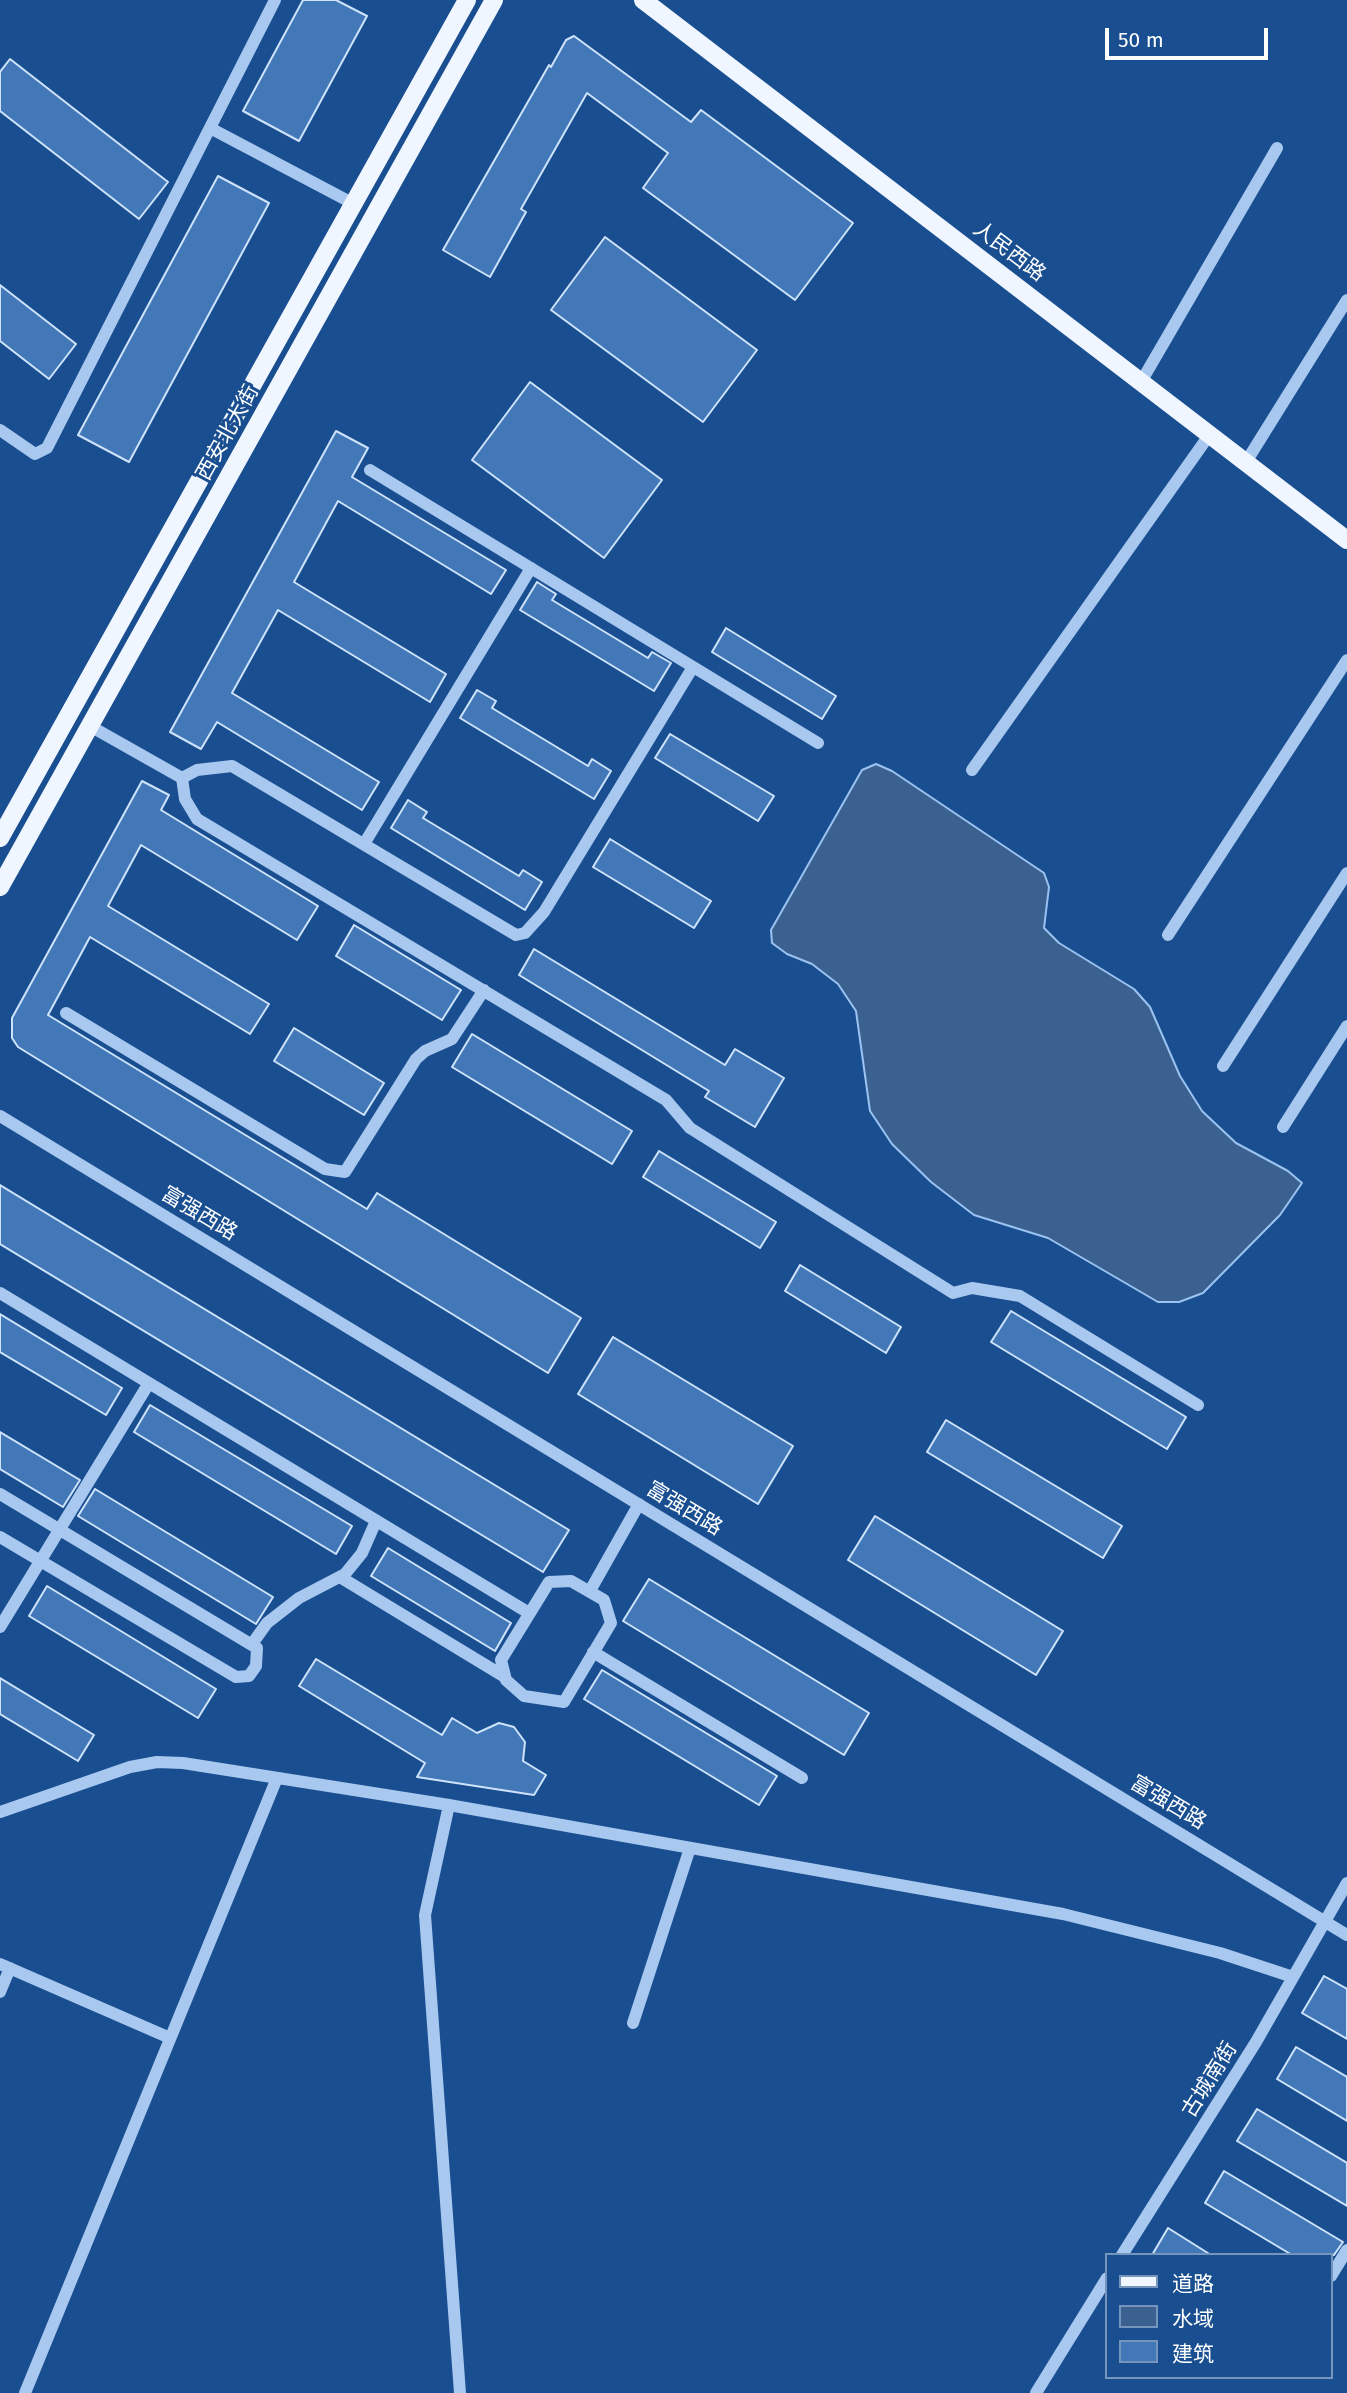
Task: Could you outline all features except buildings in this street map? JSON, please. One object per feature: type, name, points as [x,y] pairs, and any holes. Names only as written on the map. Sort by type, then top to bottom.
[{"type":"main road","name":"西安北大街","points":[[0,838],[467,0]]},
{"type":"main road","name":"西安北大街","points":[[0,887],[494,0]]},
{"type":"main road","name":"人民西路","points":[[643,0],[1347,540]]},
{"type":"street","points":[[0,430],[35,454],[47,448],[275,0]]},
{"type":"street","points":[[210,128],[354,204]]},
{"type":"street","points":[[1141,382],[1277,148]]},
{"type":"street","points":[[1246,462],[1347,300]]},
{"type":"street","points":[[972,770],[1210,434]]},
{"type":"street","points":[[370,470],[818,743]]},
{"type":"street","points":[[364,844],[531,568]]},
{"type":"street","points":[[1168,935],[1347,660]]},
{"type":"street","points":[[182,778],[205,768],[232,765],[516,935],[525,933],[544,912],[693,667]]},
{"type":"street","points":[[90,726],[182,778]]},
{"type":"street","points":[[182,778],[185,799],[197,819],[666,1100],[690,1128],[953,1293],[972,1288],[1020,1297],[1198,1405]]},
{"type":"street","points":[[1223,1066],[1347,873]]},
{"type":"street","points":[[66,1013],[325,1169],[345,1172],[416,1059],[425,1051],[452,1038],[484,990]]},
{"type":"street","points":[[1283,1127],[1347,1026]]},
{"type":"street","name":"富强西路","points":[[0,1116],[1347,1935]]},
{"type":"street","points":[[0,1293],[529,1613]]},
{"type":"street","points":[[0,1627],[149,1383]]},
{"type":"street","points":[[0,1494],[252,1644],[257,1648],[256,1666],[249,1676],[236,1678],[0,1537]]},
{"type":"street","points":[[591,1589],[639,1504]]},
{"type":"street","points":[[252,1644],[267,1623],[299,1598],[340,1577],[362,1553],[376,1521]]},
{"type":"street","points":[[340,1577],[505,1677],[524,1696],[564,1702],[611,1623],[604,1600],[591,1589],[571,1581],[549,1582],[501,1660],[505,1677]]},
{"type":"street","points":[[593,1652],[802,1778]]},
{"type":"street","points":[[0,1812],[130,1768],[157,1762],[183,1763],[449,1805],[1063,1914],[1220,1953],[1293,1977]]},
{"type":"street","points":[[25,2393],[277,1778]]},
{"type":"street","points":[[449,1805],[425,1915],[460,2393]]},
{"type":"street","points":[[634,2023],[690,1848]]},
{"type":"street","name":"古城南街","points":[[1123,2253],[1256,2042],[1347,1883]]},
{"type":"street","points":[[0,1992],[5,1966],[170,2038]]},
{"type":"street","points":[[1333,2273],[1347,2250]]},
{"type":"street","points":[[1036,2393],[1106,2280]]},
{"type":"water","points":[[876,764],[892,771],[1044,873],[1049,887],[1044,928],[1059,943],[1134,989],[1150,1007],[1180,1076],[1202,1111],[1236,1143],[1288,1171],[1302,1183],[1280,1215],[1203,1293],[1179,1302],[1158,1302],[1048,1238],[974,1215],[931,1182],[892,1144],[870,1111],[856,1011],[838,984],[812,964],[787,954],[772,943],[771,930],[862,770]]}]
